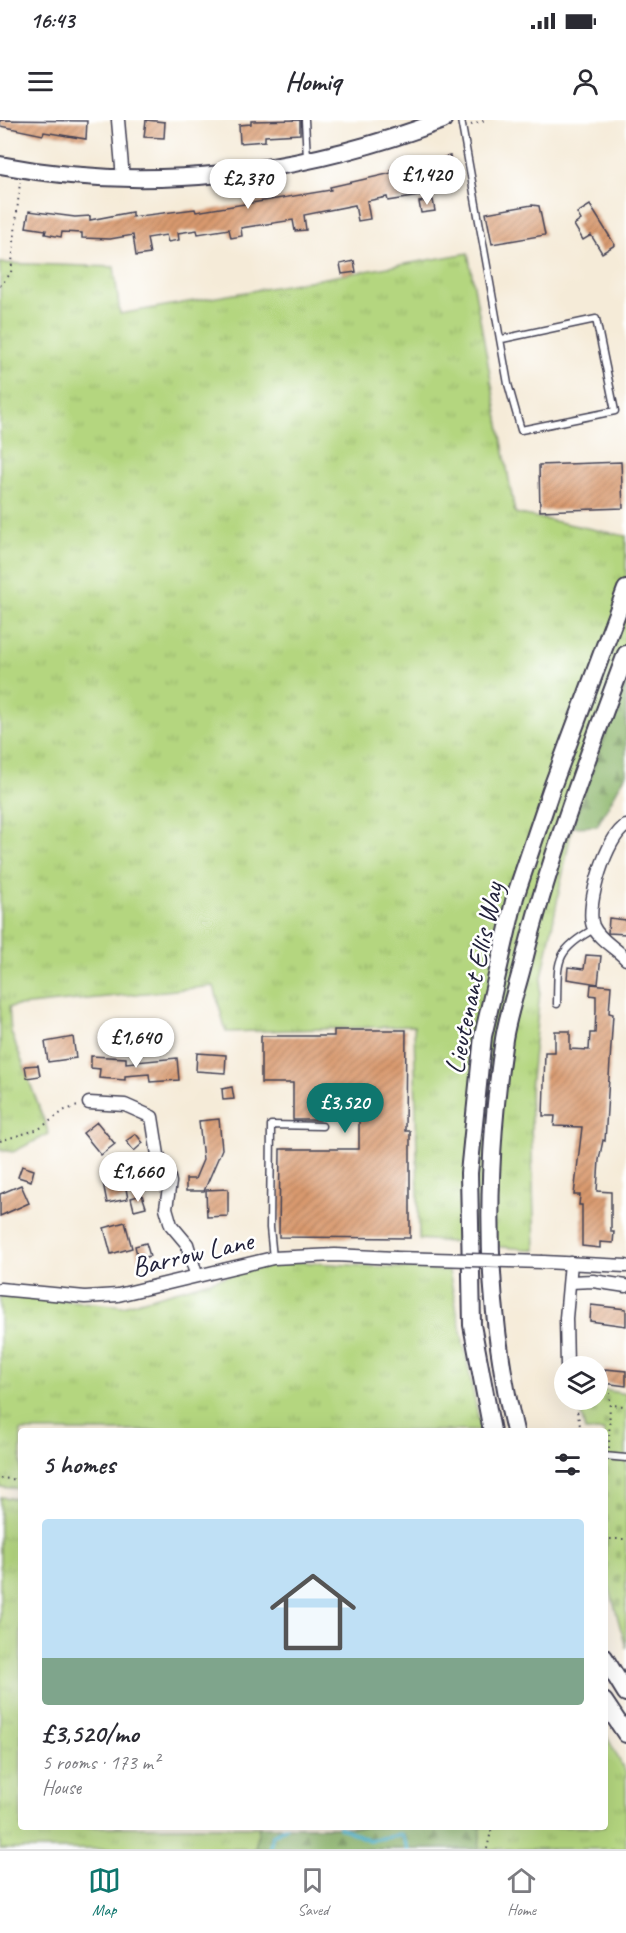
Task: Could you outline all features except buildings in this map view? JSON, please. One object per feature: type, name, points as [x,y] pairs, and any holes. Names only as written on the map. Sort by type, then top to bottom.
[{"type":"main road","points":[[0,165],[78,177],[123,180],[247,172],[308,161],[400,137],[443,120]]},
{"type":"main road","name":"Lieutenant Ellis Way","points":[[491,1428],[472,1313],[469,1173],[483,1036],[515,897],[550,790],[626,589]]},
{"type":"main road","name":"Lieutenant Ellis Way","points":[[514,1428],[496,1323],[490,1172],[505,1037],[538,901],[573,797],[626,654]]},
{"type":"main road","points":[[608,1664],[626,1693]]},
{"type":"main road","points":[[608,1707],[626,1734]]},
{"type":"street","points":[[118,120],[123,180]]},
{"type":"street","points":[[626,826],[611,841],[592,897],[590,916],[594,929],[626,959]]},
{"type":"street","points":[[89,1103],[125,1105],[152,1117],[158,1155],[167,1170],[170,1182],[166,1208],[171,1224],[187,1244],[196,1274]]},
{"type":"street","name":"Barrow Lane","points":[[0,1289],[85,1297],[118,1295],[196,1274],[273,1258],[335,1255],[626,1266]]},
{"type":"street","points":[[567,1356],[566,1318],[571,1263]]},
{"type":"street","points":[[570,1282],[594,1281],[626,1286]]},
{"type":"lane","points":[[305,120],[308,161]]},
{"type":"lane","points":[[461,120],[502,339],[508,384],[521,430],[615,411],[596,319],[502,339]]},
{"type":"lane","points":[[557,1004],[560,956],[575,940],[594,929]]},
{"type":"lane","points":[[273,1258],[270,1228],[271,1125],[322,1126]]},
{"type":"lane","points":[[608,1456],[626,1458]]},
{"type":"path","points":[[463,128],[485,120]]},
{"type":"path","points":[[0,286],[11,273],[21,169]]},
{"type":"path","points":[[0,1141],[39,1129],[65,1110],[89,1103]]},
{"type":"path","points":[[608,1430],[610,1393]]},
{"type":"path","points":[[609,1405],[626,1407]]},
{"type":"path","points":[[576,1410],[580,1428]]},
{"type":"path","points":[[0,1478],[18,1480]]},
{"type":"path","points":[[608,1539],[626,1539]]},
{"type":"path","points":[[487,1849],[491,1830]]},
{"type":"green space","points":[[468,253],[515,513],[626,536],[626,681],[572,827],[541,982],[530,1089],[535,1250],[419,1239],[414,1026],[226,1032],[214,986],[9,1007],[11,1032],[49,1134],[13,1152],[0,1150],[0,263],[114,267],[120,314]]},
{"type":"green space","points":[[626,681],[626,774],[597,826],[572,827]]},
{"type":"green space","points":[[280,1261],[449,1271],[480,1428],[18,1428],[18,1489],[0,1487],[0,1294],[123,1306]]},
{"type":"green space","points":[[608,1391],[626,1394],[626,1648],[608,1583],[608,1428],[584,1428],[580,1410],[608,1410]]},
{"type":"green space","points":[[0,1497],[18,1499],[18,1830],[608,1830],[608,1739],[626,1773],[626,1849],[0,1849]]},
{"type":"green space","points":[[258,1830],[481,1830],[479,1849],[255,1849]]},
{"type":"waterway","points":[[270,1849],[272,1836],[281,1830]]},
{"type":"waterway","points":[[347,1830],[369,1840],[402,1835],[408,1849]]}]
